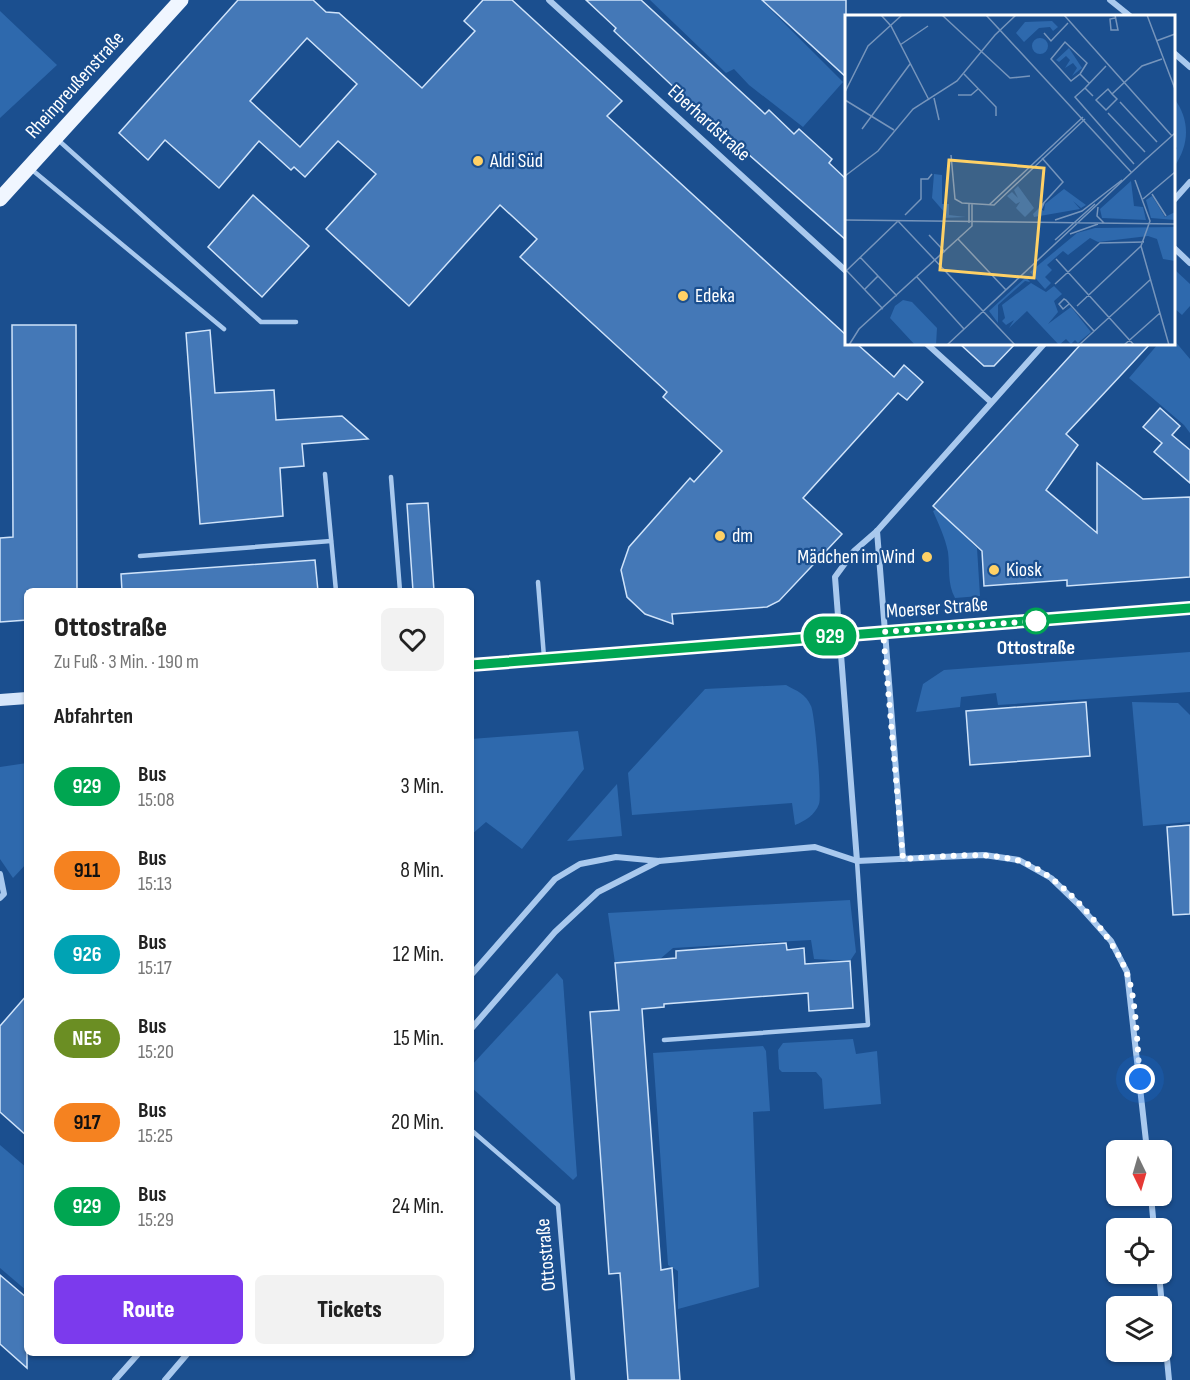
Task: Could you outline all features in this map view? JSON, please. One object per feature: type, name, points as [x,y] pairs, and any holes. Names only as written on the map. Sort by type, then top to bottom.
[{"type":"main road","name":"Rheinpreußenstraße","points":[[0,199],[181,0]]},
{"type":"main road","name":"Moerser Straße","points":[[474,665],[1190,608]]},
{"type":"main road","points":[[0,700],[24,698]]},
{"type":"street","name":"Eberhardstraße","points":[[549,0],[845,270]]},
{"type":"street","points":[[1110,0],[1129,15]]},
{"type":"street","points":[[1175,55],[1190,67]]},
{"type":"street","points":[[1175,198],[1190,182]]},
{"type":"street","points":[[1175,250],[1190,263]]},
{"type":"street","points":[[928,345],[991,402]]},
{"type":"street","points":[[857,861],[835,577],[854,552],[877,531],[1043,345]]},
{"type":"street","points":[[877,531],[883,632],[903,859]]},
{"type":"street","points":[[474,972],[555,879],[580,864],[616,857],[659,861],[815,847],[857,861],[984,855],[1019,860],[1051,878],[1111,940],[1127,972],[1146,1140]]},
{"type":"street","points":[[474,1026],[555,932],[598,892],[659,861]]},
{"type":"street","points":[[0,874],[4,894],[0,898]]},
{"type":"street","points":[[1160,1284],[1169,1380]]},
{"type":"street","points":[[115,1380],[136,1356]]},
{"type":"street","points":[[165,1380],[185,1356]]},
{"type":"lane","points":[[56,138],[261,322],[296,322]]},
{"type":"lane","points":[[29,167],[224,329]]},
{"type":"lane","points":[[325,474],[336,588]]},
{"type":"lane","points":[[391,477],[400,588]]},
{"type":"lane","points":[[140,556],[332,541]]},
{"type":"lane","points":[[538,582],[545,659]]},
{"type":"lane","points":[[664,1040],[868,1025],[857,861]]},
{"type":"lane","name":"Ottostraße","points":[[474,1133],[558,1205],[573,1380]]},
{"type":"shaded area","points":[[650,0],[761,0],[843,82],[803,127],[749,85],[734,69],[726,73]]},
{"type":"shaded area","points":[[0,11],[57,65],[0,118]]},
{"type":"shaded area","points":[[1175,100],[1183,115],[1186,132],[1183,150],[1175,165],[1177,148],[1175,146]]},
{"type":"shaded area","points":[[1175,270],[1190,284],[1190,306],[1182,315],[1175,309]]},
{"type":"shaded area","points":[[1175,341],[1190,359],[1190,433],[1184,425],[1129,378],[1157,345],[1175,345]]},
{"type":"shaded area","points":[[937,509],[977,548],[980,596],[955,598],[952,593],[947,547],[933,511]]},
{"type":"shaded area","points":[[1190,652],[1190,692],[998,705],[996,693],[961,697],[960,707],[916,712],[923,684],[944,670]]},
{"type":"shaded area","points":[[786,685],[804,696],[813,712],[820,798],[817,808],[809,817],[795,825],[792,803],[632,815],[628,773],[705,689]]},
{"type":"shaded area","points":[[1132,702],[1178,703],[1190,715],[1190,822],[1143,826]]},
{"type":"shaded area","points":[[578,731],[584,769],[522,849],[486,822],[474,832],[474,739]]},
{"type":"shaded area","points":[[24,763],[24,866],[13,878],[0,859],[0,767]]},
{"type":"shaded area","points":[[617,784],[622,836],[567,841]]},
{"type":"shaded area","points":[[850,900],[856,952],[850,961],[814,959],[811,940],[673,948],[660,959],[615,963],[608,913]]},
{"type":"shaded area","points":[[557,973],[563,980],[577,1176],[573,1180],[474,1090],[474,1063]]},
{"type":"shaded area","points":[[853,1039],[856,1054],[877,1051],[881,1104],[824,1109],[822,1079],[816,1072],[782,1072],[779,1069],[778,1050],[783,1043]]},
{"type":"shaded area","points":[[763,1046],[766,1051],[770,1111],[753,1112],[759,1287],[678,1309],[678,1271],[668,1265],[653,1053]]},
{"type":"shaded area","points":[[0,1145],[24,1165],[24,1288],[0,1268]]},
{"type":"building","points":[[238,0],[313,0],[326,12],[339,13],[422,88],[475,31],[464,21],[483,0],[512,0],[622,101],[607,116],[845,334],[845,345],[858,345],[894,377],[904,365],[923,382],[907,400],[898,393],[803,498],[842,534],[779,601],[767,607],[672,614],[673,624],[645,614],[627,597],[621,570],[629,547],[690,478],[694,482],[722,451],[663,397],[667,392],[520,257],[537,239],[500,205],[409,306],[326,229],[376,174],[338,141],[305,177],[294,167],[291,170],[259,141],[219,188],[165,140],[148,160],[119,133]],"holes":[[[307,38],[357,84],[300,147],[250,101]]]},
{"type":"building","points":[[586,0],[641,0],[765,114],[769,110],[794,134],[799,129],[832,159],[829,163],[845,178],[845,239],[698,110],[614,31],[616,28]]},
{"type":"building","points":[[762,0],[846,0],[845,76]]},
{"type":"building","points":[[253,195],[309,246],[262,297],[208,247]]},
{"type":"building","points":[[12,325],[76,325],[77,588],[24,588],[24,620],[0,622],[0,538],[13,537]]},
{"type":"building","points":[[210,330],[215,393],[274,390],[276,420],[342,416],[368,439],[302,444],[304,466],[280,468],[283,516],[200,524],[186,333]]},
{"type":"building","points":[[961,345],[1014,345],[994,366],[984,366]]},
{"type":"building","points":[[1080,345],[1149,345],[1066,434],[1078,445],[1046,490],[1097,533],[1097,463],[1143,499],[1190,497],[1190,577],[1067,586],[1067,580],[984,586],[982,551],[933,506]]},
{"type":"building","points":[[1160,408],[1180,426],[1172,435],[1190,450],[1190,483],[1154,452],[1162,443],[1143,427]]},
{"type":"building","points":[[428,503],[434,588],[413,588],[407,504]]},
{"type":"building","points":[[315,560],[318,588],[122,588],[121,574]]},
{"type":"building","points":[[1086,702],[1090,756],[970,765],[966,711]]},
{"type":"building","points":[[1190,825],[1190,914],[1173,915],[1167,827]]},
{"type":"building","points":[[786,943],[787,950],[804,948],[805,964],[850,961],[853,1008],[809,1011],[808,993],[664,1004],[664,1007],[642,1009],[661,1270],[672,1268],[680,1380],[628,1380],[620,1273],[609,1274],[590,1012],[619,1010],[615,963],[676,958],[676,951]]},
{"type":"building","points":[[24,998],[24,1133],[0,1112],[0,1026]]},
{"type":"building","points":[[0,1275],[24,1295],[24,1356],[27,1356],[27,1368],[0,1344]]},
{"type":"bus line","name":"929","points":[[474,665],[1190,608]]},
{"type":"place","name":"Aldi Süd","points":[[478,161]]},
{"type":"place","name":"Edeka","points":[[683,296]]},
{"type":"place","name":"dm","points":[[720,536]]},
{"type":"place","name":"Mädchen im Wind","points":[[927,557]]},
{"type":"place","name":"Kiosk","points":[[994,570]]},
{"type":"place","name":"Ottostraße","points":[[1036,621]]},
{"type":"route","points":[[1036,621],[883,632],[903,859],[984,855],[1019,860],[1051,878],[1111,940],[1127,972],[1140,1079]]}]
